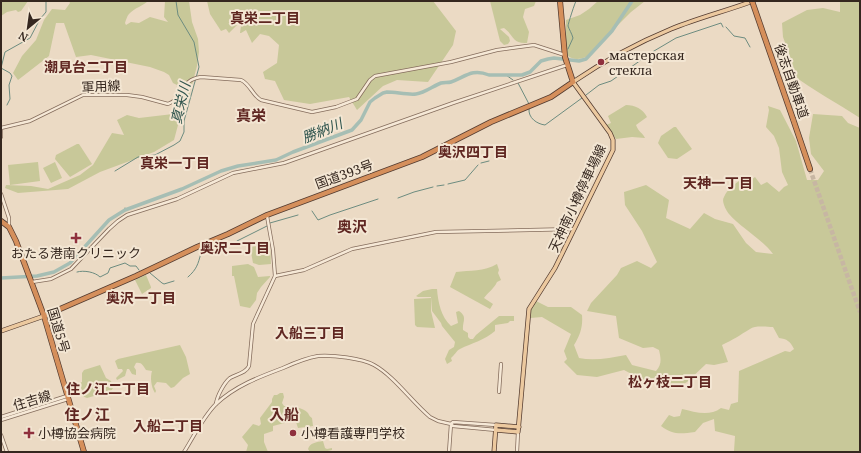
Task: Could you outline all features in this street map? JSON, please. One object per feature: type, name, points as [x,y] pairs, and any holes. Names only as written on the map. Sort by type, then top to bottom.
[{"type":"highway","points":[[560,1],[565,56],[574,82]]},
{"type":"highway","name":"後志自動車道","points":[[753,1],[811,169]]},
{"type":"highway","name":"国道393号","points":[[44,316],[136,276],[267,215],[422,157],[491,122],[551,97],[574,82]]},
{"type":"highway","points":[[1,221],[10,227]]},
{"type":"highway","name":"国道5号","points":[[10,227],[44,316],[84,452]]},
{"type":"main road","points":[[574,82],[586,72],[671,29],[753,1]]},
{"type":"main road","name":"天神南小樽停車場線","points":[[518,432],[528,312],[555,268],[613,150],[614,143],[610,134],[574,82]]},
{"type":"main road","points":[[1,331],[44,316]]},
{"type":"main road","points":[[494,452],[496,425],[519,427]]},
{"type":"main road","points":[[496,430],[518,432]]},
{"type":"street","name":"軍用線","points":[[2,128],[30,121],[82,94],[138,96],[168,104],[175,101],[184,85],[191,79],[201,77],[241,80],[245,82],[258,99],[312,112],[355,101],[360,97],[370,80],[375,76],[450,62],[497,50],[534,45],[565,56]]},
{"type":"street","points":[[32,282],[51,279],[71,269],[109,229],[118,221],[127,216],[177,199],[234,173],[284,163],[460,100],[567,64]]},
{"type":"street","points":[[1,137],[2,128]]},
{"type":"street","points":[[1,194],[9,218],[10,227]]},
{"type":"street","points":[[216,404],[217,398],[230,378],[246,371],[249,366],[253,324],[275,276],[274,250],[267,215]]},
{"type":"street","points":[[275,276],[304,270],[352,249],[436,232],[575,229]]},
{"type":"street","points":[[184,452],[216,404],[230,392],[252,380],[303,360],[318,356],[357,360],[374,365],[386,374],[430,417],[438,421],[451,424],[453,426],[496,430]]},
{"type":"street","points":[[499,392],[501,364]]},
{"type":"street","name":"住吉線","points":[[1,417],[68,397]]},
{"type":"street","name":"住吉線","points":[[1,420],[68,397]]},
{"type":"street","points":[[451,424],[453,422],[496,425]]},
{"type":"street","points":[[449,452],[451,424]]},
{"type":"street","points":[[517,452],[518,432]]},
{"type":"street","points":[[1,435],[7,452]]},
{"type":"green space","points":[[1,1],[28,1],[21,11],[18,12],[16,10],[7,12],[1,16]]},
{"type":"green space","points":[[69,1],[148,1],[129,14],[125,23],[126,25],[131,22],[139,23],[150,17],[168,22],[164,17],[165,1],[189,1],[192,22],[198,39],[199,52],[197,66],[189,96],[174,140],[154,152],[100,172],[68,189],[18,193],[5,188],[6,185],[31,186],[48,189],[80,175],[93,165],[112,133],[124,135],[117,120],[127,115],[139,118],[173,114],[175,110],[177,85],[173,83],[169,75],[150,67],[91,55],[76,57],[64,23],[56,23],[49,56],[18,80],[13,73],[22,56],[36,40],[44,20],[52,9],[65,10],[70,3]]},
{"type":"green space","points":[[207,1],[433,1],[456,31],[453,45],[428,82],[397,80],[383,86],[357,110],[349,97],[310,104],[284,100],[275,81],[265,79],[263,72],[277,63],[279,45],[269,36],[260,34],[252,43],[246,30],[240,33],[241,26],[238,24],[229,33],[226,29],[221,31],[210,14]]},
{"type":"green space","points":[[490,1],[536,1],[534,6],[525,9],[523,17],[529,32],[527,43],[516,41],[504,28],[500,29],[509,37],[510,41],[508,44],[504,45],[500,41]]},
{"type":"green space","points":[[598,1],[645,1],[631,12],[586,57],[575,59],[569,57],[562,48],[566,38],[566,20],[580,15]]},
{"type":"green space","points":[[840,1],[860,1],[860,118],[791,74],[791,59],[783,37],[782,23],[807,10],[823,8],[840,12]]},
{"type":"green space","points":[[626,105],[638,108],[647,117],[636,125],[638,130],[645,138],[632,137],[616,139],[606,125],[611,123],[608,116]]},
{"type":"green space","points":[[768,106],[780,110],[796,141],[807,180],[818,180],[824,171],[811,154],[809,138],[813,114],[842,116],[848,123],[860,128],[860,452],[737,452],[734,451],[735,436],[715,431],[714,419],[703,423],[695,432],[677,433],[669,431],[661,426],[669,415],[674,417],[680,416],[682,409],[702,413],[716,411],[721,408],[729,410],[731,404],[738,402],[739,371],[785,351],[790,352],[794,349],[788,341],[779,338],[773,327],[752,328],[722,345],[728,362],[714,365],[706,364],[687,382],[679,387],[648,384],[624,370],[597,377],[577,375],[564,362],[567,359],[564,351],[571,334],[542,317],[530,318],[530,310],[536,301],[548,307],[571,307],[582,315],[581,331],[574,345],[579,358],[596,359],[626,355],[632,365],[656,371],[660,361],[659,350],[653,347],[643,348],[619,338],[616,316],[587,311],[591,303],[617,275],[621,268],[637,261],[651,268],[657,262],[642,231],[625,205],[624,192],[646,185],[669,200],[666,218],[690,229],[704,213],[715,219],[733,224],[746,243],[756,252],[773,254],[763,243],[729,214],[723,203],[726,193],[731,187],[747,176],[751,180],[755,177],[761,185],[767,182],[779,192],[788,185],[782,172],[779,148],[774,136],[766,127],[769,110]]},
{"type":"green space","points":[[676,127],[692,149],[677,159],[668,158],[658,143],[661,136]]},
{"type":"green space","points":[[79,144],[92,164],[70,177],[55,159],[56,155]]},
{"type":"green space","points":[[38,162],[40,181],[10,185],[8,165]]},
{"type":"green space","points":[[55,162],[62,178],[51,183],[43,168]]},
{"type":"green space","points":[[270,246],[271,264],[259,265],[253,263],[250,247]]},
{"type":"green space","points":[[248,264],[254,267],[258,277],[270,276],[257,293],[256,300],[250,308],[240,306],[234,276],[232,276],[232,266]]},
{"type":"green space","points":[[497,264],[499,270],[498,273],[501,280],[497,282],[484,298],[493,304],[490,309],[450,287],[456,272],[482,270]]},
{"type":"green space","points":[[146,275],[151,288],[142,294],[135,280]]},
{"type":"green space","points":[[437,289],[441,309],[451,326],[458,323],[456,312],[459,311],[462,313],[464,318],[463,330],[468,333],[468,337],[470,339],[473,339],[499,316],[514,316],[514,321],[495,325],[495,331],[483,339],[459,350],[451,358],[452,361],[447,364],[445,359],[449,350],[454,347],[455,342],[432,311],[431,297],[416,296],[423,291]]},
{"type":"green space","points":[[431,298],[431,311],[435,328],[417,327],[415,325],[414,299]]},
{"type":"green space","points":[[180,345],[186,357],[190,374],[183,378],[174,387],[171,388],[166,383],[157,382],[154,386],[156,391],[155,393],[151,382],[152,371],[146,370],[140,363],[136,363],[134,367],[136,370],[136,375],[132,374],[129,369],[127,369],[125,376],[117,380],[116,378],[123,371],[122,369],[118,369],[115,361],[118,359]]},
{"type":"green space","points":[[100,365],[106,378],[111,381],[113,388],[111,391],[87,398],[82,396],[83,392],[80,386],[76,385],[82,382],[82,373],[84,370]]},
{"type":"green space","points":[[283,393],[284,397],[282,403],[284,406],[297,407],[306,411],[312,418],[313,426],[298,428],[296,422],[292,421],[273,426],[273,431],[264,434],[264,442],[268,452],[246,452],[248,445],[242,437],[253,424],[259,426],[261,424],[260,418],[272,402],[274,395]]},
{"type":"green space","points":[[323,441],[325,448],[332,448],[332,450],[310,452],[308,449],[310,445]]},
{"type":"waterway","points":[[7,105],[10,99],[9,85],[12,76],[10,73],[1,68],[5,52],[30,38],[40,19],[46,12],[46,1]]},
{"type":"waterway","name":"真栄川","points":[[115,171],[138,157],[155,155],[174,145],[180,141],[184,132],[184,121],[199,67],[194,42],[178,15],[176,1]]},
{"type":"waterway","points":[[568,49],[573,38],[568,26],[576,1]]},
{"type":"waterway","name":"勝納川","points":[[1,278],[37,276],[54,272],[70,263],[109,220],[125,210],[182,189],[221,171],[238,166],[276,160],[352,130],[361,120],[370,102],[383,93],[416,94],[441,83],[451,82],[473,73],[478,72],[489,75],[522,75],[530,72],[541,61],[548,59],[554,58],[579,61],[586,59],[612,31],[632,1]]},
{"type":"waterway","points":[[586,95],[599,85],[611,81],[654,51],[676,38],[721,23],[723,27]]},
{"type":"waterway","points":[[726,27],[734,36],[745,38],[750,47]]},
{"type":"waterway","name":"勝納川","points":[[506,75],[513,80]]},
{"type":"waterway","points":[[518,83],[529,104]]},
{"type":"waterway","points":[[529,109],[532,118],[545,125],[582,98]]},
{"type":"waterway","points":[[481,163],[489,161]]},
{"type":"waterway","points":[[448,184],[465,180],[478,165]]},
{"type":"waterway","points":[[437,186],[444,185]]},
{"type":"waterway","points":[[398,198],[433,187]]},
{"type":"waterway","points":[[312,211],[318,220],[378,199]]},
{"type":"waterway","points":[[270,223],[298,215]]},
{"type":"waterway","points":[[237,241],[267,226]]},
{"type":"waterway","points":[[210,250],[233,243]]},
{"type":"waterway","points":[[188,277],[197,266],[201,253],[205,250]]},
{"type":"waterway","points":[[77,272],[89,272],[100,277],[108,273],[110,268],[125,263],[130,266],[136,266],[139,270]]},
{"type":"waterway","points":[[150,273],[164,284],[174,281]]},
{"type":"tunnel","points":[[810,169],[860,312]]},
{"type":"place","name":"мастерская стекла","points":[[601,62]]},
{"type":"place","name":"おたる港南クリニック","points":[[76,238]]},
{"type":"place","name":"小樽協会病院","points":[[29,433]]},
{"type":"place","name":"小樽看護専門学校","points":[[293,433]]},
{"type":"district","name":"真栄二丁目","points":[[265,17]]},
{"type":"district","name":"潮見台二丁目","points":[[86,66]]},
{"type":"district","name":"真栄","points":[[251,115]]},
{"type":"district","name":"奥沢四丁目","points":[[473,151]]},
{"type":"district","name":"真栄一丁目","points":[[175,162]]},
{"type":"district","name":"天神一丁目","points":[[718,182]]},
{"type":"district","name":"奥沢","points":[[352,226]]},
{"type":"district","name":"奥沢二丁目","points":[[235,247]]},
{"type":"district","name":"奥沢一丁目","points":[[141,297]]},
{"type":"district","name":"入船三丁目","points":[[310,332]]},
{"type":"district","name":"松ヶ枝二丁目","points":[[670,381]]},
{"type":"district","name":"住ノ江二丁目","points":[[108,388]]},
{"type":"district","name":"住ノ江","points":[[87,414]]},
{"type":"district","name":"入船","points":[[284,414]]},
{"type":"district","name":"入船二丁目","points":[[168,425]]}]
